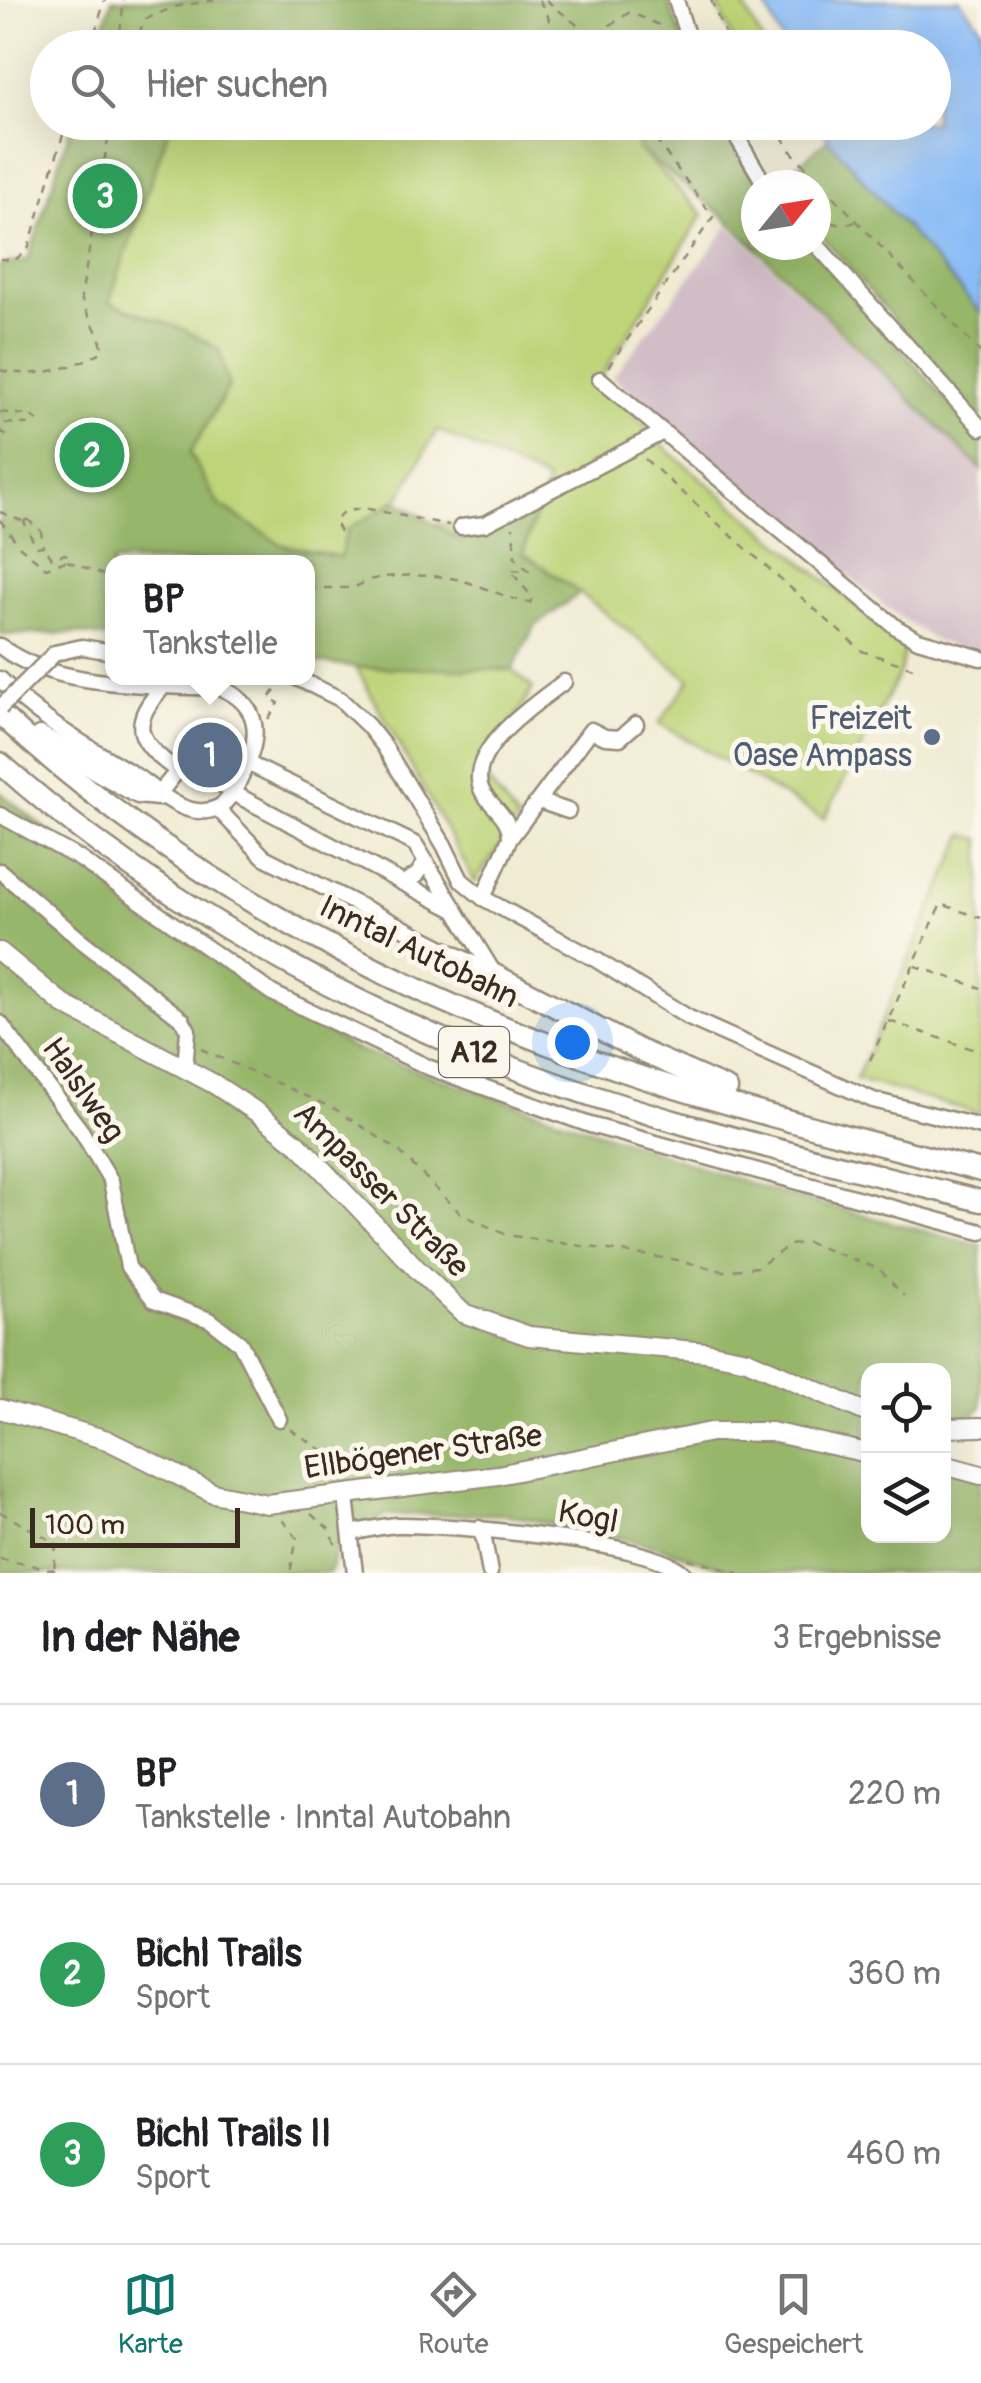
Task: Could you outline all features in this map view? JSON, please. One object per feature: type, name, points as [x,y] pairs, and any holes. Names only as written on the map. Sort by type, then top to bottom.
[{"type":"highway","points":[[5,716],[138,793],[158,795]]},
{"type":"highway","name":"Inntal Autobahn","points":[[5,716],[155,840],[335,949],[425,994],[504,1028],[632,1074],[981,1170]]},
{"type":"highway","name":"Inntal Autobahn","points":[[0,764],[72,822],[189,904],[312,977],[450,1042],[616,1103],[981,1201]]},
{"type":"highway","points":[[494,975],[688,1073],[748,1096],[772,1115]]},
{"type":"main road","name":"Ampasser Straße","points":[[0,952],[63,1004],[185,1061],[258,1113],[300,1146],[463,1313],[529,1336],[706,1352],[747,1360],[861,1409]]},
{"type":"main road","name":"Ellbögener Straße","points":[[0,1408],[106,1440],[213,1493],[268,1504],[498,1475],[711,1432],[771,1432],[861,1451]]},
{"type":"main road","points":[[951,1428],[981,1427]]},
{"type":"main road","points":[[951,1466],[981,1475]]},
{"type":"street","points":[[676,0],[685,30]]},
{"type":"street","points":[[739,140],[756,170]]},
{"type":"street","points":[[830,260],[981,428]]},
{"type":"street","points":[[600,379],[879,614],[918,640],[981,658]]},
{"type":"street","points":[[460,527],[485,524],[663,432]]},
{"type":"street","points":[[0,646],[30,664],[80,678],[105,680]]},
{"type":"street","points":[[5,716],[54,653],[82,648],[105,651]]},
{"type":"street","points":[[0,679],[64,734],[136,776],[158,795],[199,810],[217,808],[232,793],[253,748],[256,725],[251,710],[221,688],[154,685]]},
{"type":"street","points":[[510,838],[511,830],[481,789],[479,768],[506,728],[564,682]]},
{"type":"street","points":[[311,685],[340,699],[368,726],[384,746],[461,880],[482,898],[595,959],[690,1018],[873,1100],[981,1128]]},
{"type":"street","points":[[165,686],[144,707],[142,728],[146,744],[178,771]]},
{"type":"street","points":[[482,898],[510,838],[591,730],[620,738],[636,724]]},
{"type":"street","points":[[158,795],[187,759],[232,793],[455,910]]},
{"type":"street","points":[[246,763],[415,844],[494,975]]},
{"type":"street","points":[[539,801],[568,811]]},
{"type":"street","points":[[217,808],[264,857],[494,975]]},
{"type":"street","points":[[0,815],[80,860],[272,994],[430,1068],[590,1124],[981,1232]]},
{"type":"street","points":[[404,882],[450,856]]},
{"type":"street","points":[[0,871],[182,1019],[188,1030],[185,1061]]},
{"type":"street","name":"Halslweg","points":[[0,1023],[82,1132],[111,1181],[128,1267],[154,1300],[210,1320],[240,1343],[279,1419]]},
{"type":"street","points":[[346,1497],[355,1573]]},
{"type":"street","name":"Kogl","points":[[352,1532],[393,1525],[479,1528],[628,1552],[668,1562],[682,1573]]},
{"type":"street","points":[[479,1528],[490,1573]]},
{"type":"path","points":[[96,30],[105,0]]},
{"type":"path","points":[[120,30],[124,0]]},
{"type":"path","points":[[140,30],[146,19],[174,7],[216,0]]},
{"type":"path","points":[[539,0],[551,30]]},
{"type":"path","points":[[546,0],[583,30]]},
{"type":"path","points":[[711,0],[724,30]]},
{"type":"path","points":[[603,30],[630,12],[659,25],[682,21]]},
{"type":"path","points":[[0,260],[14,260],[28,250],[62,140]]},
{"type":"path","points":[[0,370],[20,375],[80,365],[102,351],[99,330],[86,317],[82,297],[108,140]]},
{"type":"path","points":[[600,379],[713,217],[658,140]]},
{"type":"path","points":[[784,140],[981,353]]},
{"type":"path","points":[[831,222],[856,222]]},
{"type":"path","points":[[0,412],[37,420],[33,424],[0,423]]},
{"type":"path","points":[[0,430],[7,436],[0,438]]},
{"type":"path","points":[[633,448],[862,651],[913,668]]},
{"type":"path","points":[[340,532],[334,522],[342,514],[363,508],[460,527]]},
{"type":"path","points":[[315,589],[352,588],[368,580],[400,577],[451,578],[486,588],[501,597],[530,603],[532,596],[510,570],[528,571],[515,557],[510,511]]},
{"type":"path","points":[[0,512],[24,522],[27,519],[42,530],[43,546],[52,558],[65,554],[66,561]]},
{"type":"path","points":[[0,520],[20,547],[46,568],[66,561],[105,575]]},
{"type":"path","points":[[24,522],[30,540],[36,547],[43,546]]},
{"type":"path","points":[[256,725],[272,718],[280,704],[269,698],[280,685]]},
{"type":"path","points":[[870,1060],[941,904],[981,918]]},
{"type":"path","points":[[914,966],[981,988]]},
{"type":"path","points":[[888,1021],[981,1052]]},
{"type":"path","points":[[185,1061],[203,1048],[335,1109],[398,1150],[461,1214],[507,1235],[678,1260],[723,1272],[758,1267],[790,1245],[806,1242],[879,1269],[904,1296]]},
{"type":"path","points":[[279,1419],[330,1454],[372,1468],[376,1490]]},
{"type":"path","points":[[268,1504],[298,1538],[290,1573]]},
{"type":"path","points":[[308,1511],[330,1530],[337,1548]]},
{"type":"path","points":[[0,1512],[56,1543],[55,1572],[0,1560]]},
{"type":"shaded area","points":[[729,226],[741,238],[741,260],[764,260],[981,469],[981,656],[934,640],[884,606],[613,377]]},
{"type":"green space","points":[[112,0],[668,0],[679,30],[475,29],[103,30]]},
{"type":"green space","points":[[137,0],[202,30],[126,30]]},
{"type":"green space","points":[[715,0],[741,0],[756,30],[728,30]]},
{"type":"green space","points":[[67,140],[165,140],[109,302],[185,330],[219,349],[229,386],[190,453],[218,504],[282,545],[340,557],[347,529],[397,501],[462,541],[540,498],[523,553],[580,593],[535,626],[512,670],[356,667],[315,662],[315,555],[105,555],[105,637],[75,633],[3,635],[0,265],[28,260]]},
{"type":"green space","points":[[93,140],[637,140],[638,149],[703,214],[600,379],[671,453],[905,644],[901,670],[824,819],[659,723],[690,680],[523,553],[547,481],[437,430],[399,498],[367,518],[469,526],[418,559],[342,560],[347,529],[340,557],[282,545],[218,505],[190,453],[229,386],[109,303]]},
{"type":"green space","points":[[637,140],[731,140],[749,170],[741,170],[741,233],[638,149]]},
{"type":"green space","points":[[827,140],[981,313],[981,419],[831,247],[831,170],[792,170]]},
{"type":"green space","points":[[769,260],[822,260],[981,439],[981,469]]},
{"type":"green space","points":[[0,267],[230,540],[310,555],[109,555]]},
{"type":"green space","points":[[356,667],[512,670],[533,688],[483,774],[518,820],[475,882]]},
{"type":"green space","points":[[0,792],[152,916],[352,1048],[778,1193],[981,1246],[981,1408],[951,1432],[951,1363],[861,1363],[861,1543],[951,1543],[951,1461],[981,1479],[981,1573],[739,1573],[656,1546],[504,1514],[385,1515],[336,1548],[330,1573],[0,1573]]},
{"type":"green space","points":[[964,835],[981,839],[981,1114],[856,1079]]},
{"type":"water","points":[[763,0],[960,0],[981,27],[981,313],[829,140],[951,140],[951,30],[777,30]]},
{"type":"place","name":"Bichl Trails II","points":[[105,196]]},
{"type":"place","name":"Bichl Trails","points":[[92,455]]},
{"type":"place","name":"Freizeit Oase Ampass","points":[[932,737]]},
{"type":"place","name":"BP","points":[[210,755]]}]
